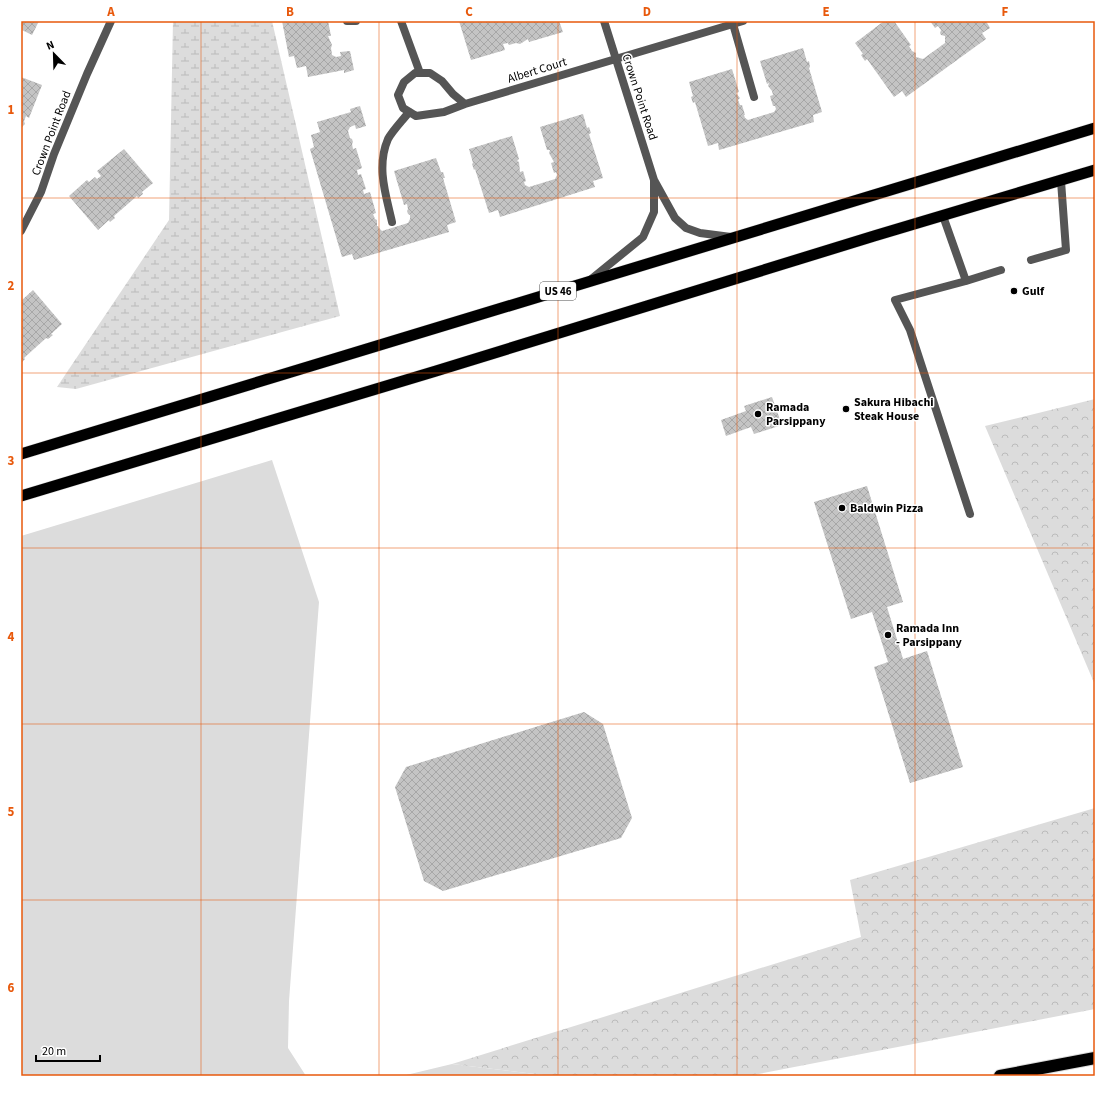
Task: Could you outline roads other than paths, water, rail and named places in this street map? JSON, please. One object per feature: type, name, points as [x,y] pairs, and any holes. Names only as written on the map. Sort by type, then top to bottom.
[{"type":"highway","name":"US 46","points":[[21,454],[1095,128]]},
{"type":"highway","points":[[21,496],[1095,170]]},
{"type":"highway","points":[[1000,1076],[1095,1058]]},
{"type":"street","name":"Crown Point Road","points":[[21,231],[41,192],[54,154],[111,21]]},
{"type":"street","points":[[347,21],[356,21]]},
{"type":"street","points":[[401,21],[420,73]]},
{"type":"street","name":"Crown Point Road","points":[[604,21],[654,180],[675,218],[686,228],[700,233],[736,237]]},
{"type":"street","name":"Albert Court","points":[[409,112],[416,116],[444,112],[466,104],[743,21]]},
{"type":"street","points":[[733,24],[754,97]]},
{"type":"street","points":[[392,222],[382,177],[382,156],[389,138],[409,112],[402,108],[398,95],[404,82],[415,73],[430,73],[442,81],[453,94],[466,104]]},
{"type":"street","name":"Crown Point Road","points":[[588,281],[643,237],[654,212],[654,180]]},
{"type":"street","points":[[1031,260],[1066,250],[1061,181]]},
{"type":"street","points":[[943,216],[966,281]]},
{"type":"street","points":[[970,514],[910,330],[895,300],[966,281],[1000,270]]},
{"type":"place","name":"Gulf","points":[[1014,291]]},
{"type":"place","name":"Sakura Hibachi Steak House","points":[[846,409]]},
{"type":"place","name":"Ramada Parsippany","points":[[758,414]]},
{"type":"place","name":"Baldwin Pizza","points":[[842,508]]},
{"type":"place","name":"Ramada Inn - Parsippany","points":[[888,635]]}]
